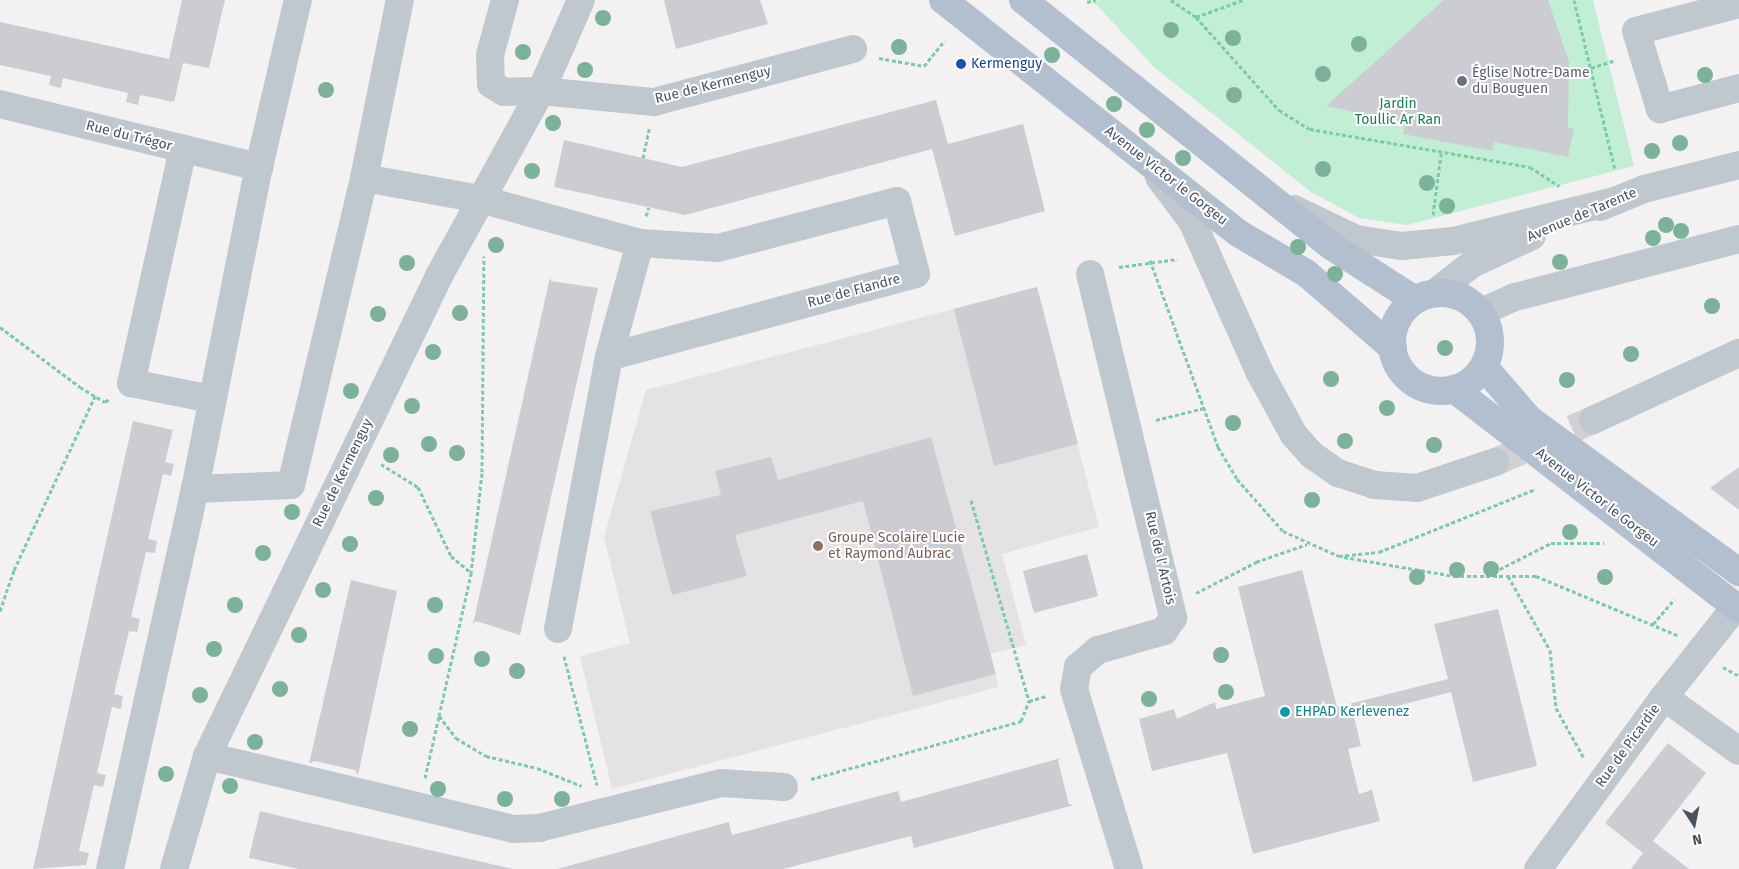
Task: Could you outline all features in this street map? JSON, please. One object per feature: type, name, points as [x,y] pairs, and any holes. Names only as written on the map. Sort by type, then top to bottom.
[{"type":"main road","name":"Avenue Victor le Gorgeu","points":[[943,0],[1238,233],[1306,273],[1393,348]]},
{"type":"main road","points":[[1023,0],[1269,194],[1331,246],[1426,296],[1462,296],[1481,312],[1491,339],[1484,367],[1475,378],[1454,389],[1417,384],[1400,368],[1393,348],[1399,316],[1426,296]]},
{"type":"main road","name":"Avenue Victor le Gorgeu","points":[[1484,367],[1529,419],[1739,572]]},
{"type":"main road","name":"Avenue Victor le Gorgeu","points":[[1454,389],[1737,607]]},
{"type":"street","points":[[110,869],[195,489],[211,398],[258,167],[298,0]]},
{"type":"street","points":[[291,485],[364,178],[400,0]]},
{"type":"street","name":"Rue de Kermenguy","points":[[505,0],[490,55],[491,84],[504,92],[541,91],[654,102],[853,49]]},
{"type":"street","name":"Rue de Kermenguy","points":[[174,869],[207,756],[336,485],[480,199],[541,91],[580,0]]},
{"type":"street","points":[[1739,4],[1636,31],[1660,109],[1739,88]]},
{"type":"street","name":"Rue du Trégor","points":[[0,104],[258,167]]},
{"type":"street","points":[[183,149],[131,383],[211,398]]},
{"type":"street","points":[[1146,160],[1192,221],[1260,374],[1294,435],[1312,455],[1338,473],[1374,485],[1417,488],[1495,462]]},
{"type":"street","name":"Avenue de Tarente","points":[[1426,296],[1498,250],[1616,188],[1739,165]]},
{"type":"street","name":"Rue de Flandre","points":[[364,178],[480,199],[640,243],[718,248],[897,201],[916,274],[609,357]]},
{"type":"street","points":[[1269,194],[1356,238],[1402,246],[1453,241],[1616,188]]},
{"type":"street","points":[[1481,312],[1515,297],[1739,239]]},
{"type":"street","points":[[558,629],[609,357],[640,243]]},
{"type":"street","name":"Rue de l' Artois","points":[[1074,689],[1078,667],[1098,650],[1164,631],[1173,618],[1172,604],[1090,274]]},
{"type":"street","points":[[1593,420],[1739,353]]},
{"type":"street","points":[[195,489],[336,485]]},
{"type":"street","points":[[1664,697],[1698,652],[1737,607]]},
{"type":"street","points":[[1074,689],[1129,869]]},
{"type":"street","name":"Rue de Picardie","points":[[1538,869],[1664,697],[1739,751]]},
{"type":"street","points":[[207,756],[513,829],[540,828],[720,783],[784,787]]},
{"type":"path","points":[[1087,2],[1096,0]]},
{"type":"path","points":[[1172,0],[1196,17],[1279,110],[1310,128],[1441,154],[1530,167],[1554,179],[1562,189]]},
{"type":"path","points":[[1196,17],[1242,0]]},
{"type":"path","points":[[1574,0],[1616,188]]},
{"type":"path","points":[[853,49],[894,63],[924,66],[945,40]]},
{"type":"path","points":[[643,158],[650,126]]},
{"type":"path","points":[[1434,201],[1441,154]]},
{"type":"path","points":[[419,806],[471,574],[482,472],[484,248]]},
{"type":"path","points":[[1090,274],[1150,260],[1180,259]]},
{"type":"path","points":[[0,326],[105,402],[131,383]]},
{"type":"path","points":[[0,612],[14,570],[95,396]]},
{"type":"path","points":[[1129,428],[1204,408]]},
{"type":"path","points":[[356,447],[418,487],[451,556],[471,574]]},
{"type":"path","points":[[784,787],[1021,721],[1029,701],[972,500]]},
{"type":"path","points":[[1488,576],[1551,543],[1608,544]]},
{"type":"path","points":[[1172,604],[1256,562],[1308,544]]},
{"type":"path","points":[[1339,556],[1454,576],[1536,576],[1676,634],[1698,652],[1739,676]]},
{"type":"path","points":[[1508,576],[1550,650],[1556,708],[1567,734],[1601,783]]},
{"type":"path","points":[[1653,624],[1677,601],[1670,595]]},
{"type":"path","points":[[439,716],[456,738],[486,756],[537,768],[599,793],[558,629]]},
{"type":"path","points":[[1029,701],[1074,689]]},
{"type":"shaded area","name":"Groupe Scolaire Lucie et Raymond Aubrac","points":[[1037,287],[1099,527],[1002,554],[1026,645],[990,654],[999,687],[612,789],[580,656],[630,643],[604,537],[646,390]]},
{"type":"green space","name":"Jardin Toullic Ar Ran","points":[[1092,0],[1593,0],[1634,166],[1407,225],[1359,218],[1311,192],[1155,68]]},
{"type":"building","points":[[182,0],[225,0],[209,68],[183,63],[174,102],[140,95],[138,105],[126,102],[128,93],[63,78],[61,88],[49,85],[51,76],[0,65],[0,22],[169,59]]},
{"type":"building","points":[[664,0],[760,0],[768,24],[676,49]]},
{"type":"building","name":"Église Notre-Dame du Bouguen","points":[[1444,0],[1548,0],[1569,62],[1568,128],[1574,129],[1568,157],[1494,142],[1492,151],[1403,134],[1405,122],[1326,106]]},
{"type":"building","points":[[936,100],[948,144],[1023,124],[1045,211],[955,236],[932,149],[685,215],[554,187],[564,140],[682,167]]},
{"type":"building","points":[[550,277],[551,281],[598,288],[520,635],[476,621],[473,624]]},
{"type":"building","points":[[1037,287],[1078,444],[994,466],[954,309]]},
{"type":"building","points":[[133,421],[173,430],[165,462],[174,464],[171,476],[163,474],[148,539],[157,541],[155,553],[146,552],[131,617],[140,619],[137,632],[129,631],[114,694],[123,696],[121,709],[112,707],[97,773],[106,775],[103,787],[94,785],[79,851],[89,853],[86,865],[33,869]]},
{"type":"building","points":[[931,437],[996,674],[913,696],[863,501],[735,535],[747,576],[672,595],[650,511],[721,495],[715,471],[771,457],[778,480]]},
{"type":"building","points":[[1739,467],[1739,510],[1710,488]]},
{"type":"building","points":[[1087,554],[1098,596],[1034,613],[1023,571]]},
{"type":"building","name":"EHPAD Kerlevenez","points":[[1302,570],[1337,707],[1448,679],[1434,624],[1498,609],[1537,766],[1473,782],[1451,692],[1354,717],[1361,746],[1348,749],[1359,794],[1372,790],[1380,821],[1253,854],[1227,753],[1152,771],[1139,719],[1174,709],[1177,719],[1215,702],[1216,709],[1265,696],[1238,587]]},
{"type":"building","points":[[351,580],[397,591],[358,775],[355,770],[314,761],[309,764]]},
{"type":"building","points":[[1668,743],[1706,773],[1653,841],[1689,869],[1631,869],[1643,853],[1605,823]]},
{"type":"building","points":[[1061,758],[1058,761],[1069,804],[1074,805],[914,848],[911,836],[783,869],[557,869],[729,822],[732,835],[898,791],[901,802]]},
{"type":"building","points":[[260,811],[513,869],[299,869],[249,858]]},
{"type":"tunnel","points":[[1495,462],[1593,420]]},
{"type":"place","name":"Kermenguy","points":[[961,64]]},
{"type":"place","name":"Église Notre-Dame du Bouguen","points":[[1462,81]]},
{"type":"place","name":"Groupe Scolaire Lucie et Raymond Aubrac","points":[[818,546]]},
{"type":"place","name":"EHPAD Kerlevenez","points":[[1285,712]]}]
